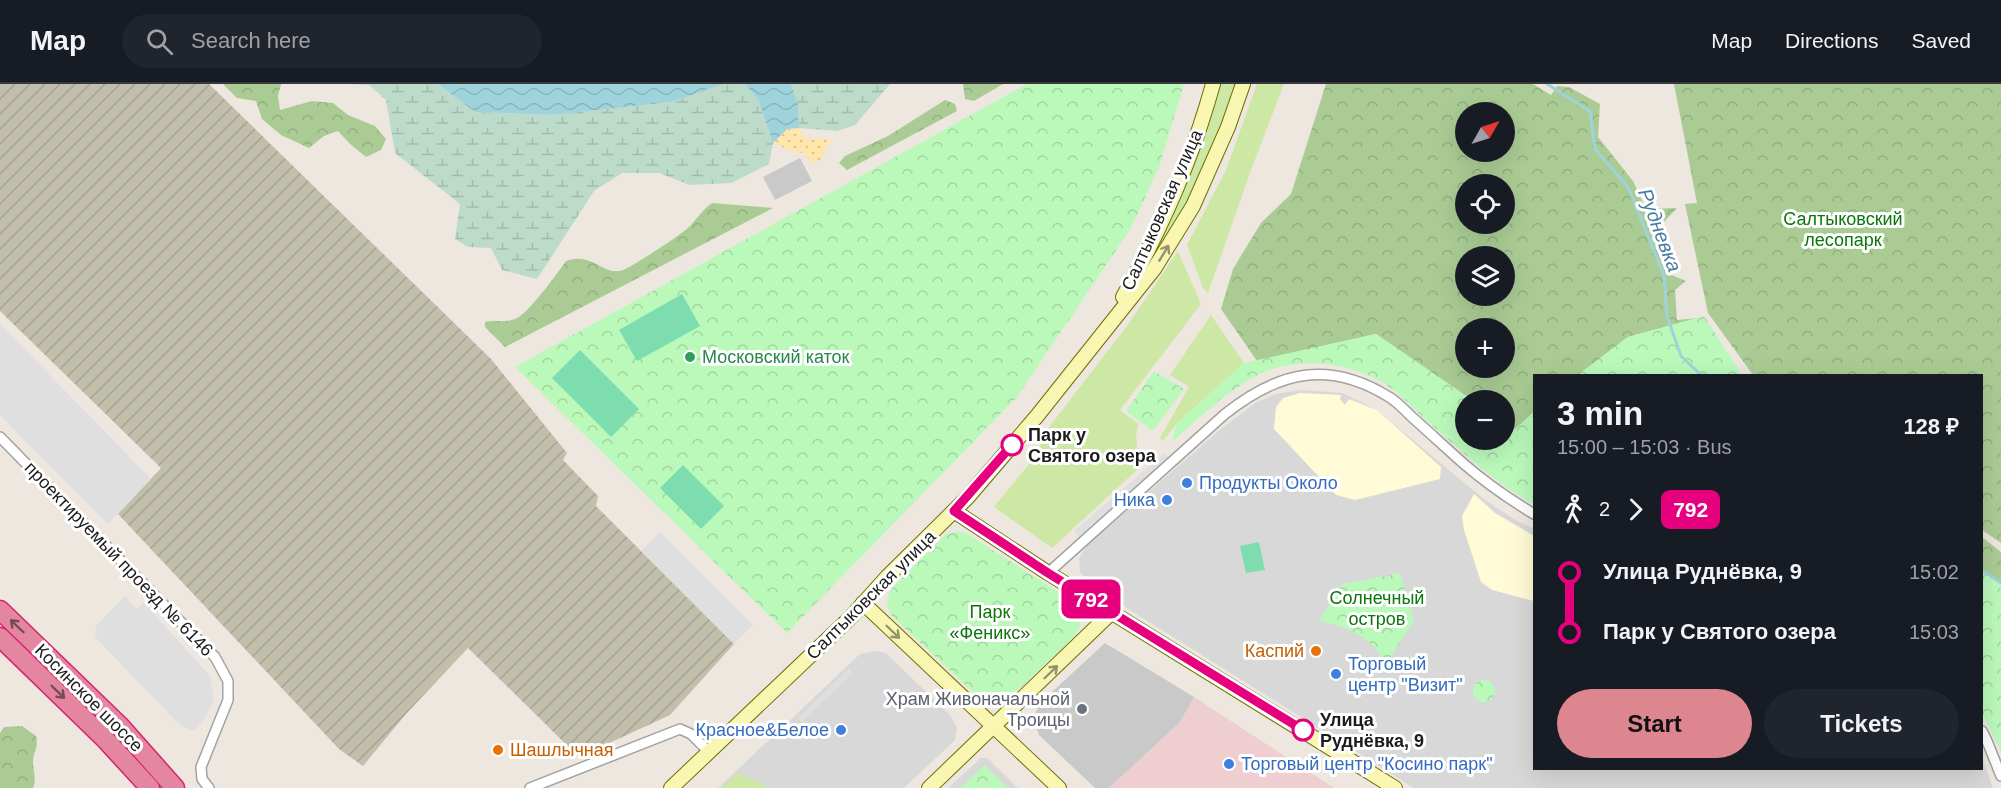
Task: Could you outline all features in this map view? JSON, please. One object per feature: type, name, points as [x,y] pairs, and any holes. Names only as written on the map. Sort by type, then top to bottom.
[{"type":"highway","name":"Косинское шоссе","points":[[0,610],[120,726],[175,788]]},
{"type":"highway","name":"Косинское шоссе","points":[[0,637],[104,738],[150,788]]},
{"type":"main road","name":"Салтыковская улица","points":[[1104,333],[1141,265],[1168,206],[1205,114],[1213,84]]},
{"type":"main road","name":"Салтыковская улица","points":[[671,788],[863,603],[954,511],[1037,416],[1154,268],[1192,206],[1228,127],[1243,84]]},
{"type":"main road","points":[[954,511],[1048,573],[1395,788]]},
{"type":"main road","points":[[863,603],[1059,788]]},
{"type":"main road","points":[[929,788],[1112,612]]},
{"type":"street","points":[[1048,573],[1225,414],[1248,396],[1293,376],[1315,374],[1341,376],[1363,383],[1390,398],[1479,477],[1533,513]]},
{"type":"street","name":"проектируемый проезд № 6146","points":[[0,437],[215,657],[228,681],[228,700],[222,720],[201,767],[202,779],[209,788]]},
{"type":"street","points":[[530,788],[680,729],[691,734],[709,752]]},
{"type":"street","points":[[1983,733],[2001,776]]},
{"type":"shaded area","points":[[0,84],[209,84],[491,359],[567,453],[563,460],[598,496],[596,506],[734,644],[670,715],[579,757],[468,648],[406,714],[363,766],[339,749],[118,514],[161,468],[0,311]]},
{"type":"shaded area","points":[[800,158],[812,181],[775,200],[763,177]]},
{"type":"shaded area","points":[[0,324],[151,479],[108,524],[0,415]]},
{"type":"shaded area","points":[[1300,390],[1343,393],[1377,410],[1485,500],[1533,528],[1533,770],[1983,770],[1983,761],[1993,788],[1414,788],[1090,585],[1080,572],[1079,559],[1086,546],[1221,429],[1255,403],[1276,394]]},
{"type":"shaded area","points":[[1300,393],[1341,395],[1340,399],[1345,405],[1349,399],[1377,410],[1441,467],[1440,479],[1355,500],[1336,495],[1274,429],[1276,407],[1283,398]]},
{"type":"shaded area","points":[[1165,453],[1172,461],[1083,541],[1074,531]]},
{"type":"shaded area","points":[[1474,494],[1495,513],[1533,535],[1533,601],[1492,590],[1481,582],[1464,530],[1462,516]]},
{"type":"shaded area","points":[[660,532],[753,625],[734,644],[641,551]]},
{"type":"shaded area","points":[[125,596],[137,609],[144,603],[210,676],[214,700],[203,721],[193,731],[180,725],[95,637],[96,626]]},
{"type":"shaded area","points":[[1105,643],[1194,697],[1180,722],[1109,788],[1095,788],[1039,735],[1033,719],[1039,704]]},
{"type":"shaded area","points":[[876,651],[886,653],[950,715],[957,728],[955,740],[904,788],[718,788],[860,654]]},
{"type":"shaded area","points":[[849,668],[853,673],[802,722],[798,718]]},
{"type":"shaded area","points":[[1194,697],[1334,788],[1109,788],[1180,722]]},
{"type":"shaded area","points":[[981,758],[987,758],[1018,788],[948,788]]},
{"type":"green space","points":[[223,84],[281,84],[278,96],[280,110],[312,101],[333,103],[348,115],[375,126],[386,139],[381,150],[366,157],[338,131],[324,136],[309,148],[281,135],[262,119],[256,101],[237,98]]},
{"type":"green space","points":[[348,84],[438,84],[475,112],[552,115],[672,102],[723,84],[745,84],[758,99],[773,143],[769,164],[731,183],[690,185],[659,173],[622,173],[594,191],[537,279],[502,270],[491,248],[468,247],[455,239],[460,204],[395,153],[386,100],[369,85]]},
{"type":"green space","points":[[791,84],[890,84],[855,125],[837,131],[799,128],[798,104]]},
{"type":"green space","points":[[963,84],[1003,84],[974,101],[965,99]]},
{"type":"green space","name":"Парк у Святого озера","points":[[1027,84],[1184,84],[1159,167],[1131,228],[1017,397],[787,633],[515,367]]},
{"type":"green space","points":[[1218,84],[1239,84],[1192,202],[1154,257],[1185,188]]},
{"type":"green space","points":[[1257,84],[1284,84],[1208,293],[1203,288],[1187,245],[1226,170]]},
{"type":"green space","points":[[1326,84],[1533,84],[1551,95],[1557,86],[1569,87],[1600,104],[1598,137],[1633,181],[1646,209],[1677,208],[1661,225],[1669,256],[1669,274],[1686,281],[1675,290],[1677,320],[1698,318],[1628,337],[1579,374],[1533,374],[1533,413],[1515,429],[1515,390],[1457,390],[1376,334],[1257,361],[1221,309],[1233,269],[1261,223],[1291,194]]},
{"type":"green space","name":"Салтыковский лесопарк","points":[[1674,84],[2001,84],[2001,543],[1983,531],[1983,374],[1752,374],[1708,313],[1685,204],[1697,203]]},
{"type":"green space","points":[[945,100],[955,104],[957,111],[847,170],[839,163],[845,156],[888,136]]},
{"type":"green space","points":[[712,203],[773,208],[505,347],[485,327],[485,322],[509,321],[522,314],[543,292],[566,261],[583,259],[609,270],[623,270],[668,243],[692,224]]},
{"type":"green space","points":[[1178,251],[1201,304],[1120,410],[1138,424],[1136,436],[1139,468],[1052,548],[994,507],[1038,453],[1043,435],[1127,326]]},
{"type":"green space","points":[[682,294],[700,326],[637,361],[619,330]]},
{"type":"green space","points":[[1211,315],[1244,363],[1176,424],[1163,441],[1160,438],[1189,387],[1170,375]]},
{"type":"green space","points":[[1704,316],[1741,374],[1579,374],[1628,337]]},
{"type":"green space","points":[[1376,334],[1457,390],[1455,390],[1455,445],[1385,384],[1354,370],[1320,364],[1303,363],[1286,366],[1254,377],[1222,399],[1172,442],[1176,424],[1244,363]]},
{"type":"green space","points":[[580,350],[639,409],[611,437],[552,378]]},
{"type":"green space","points":[[1154,371],[1184,389],[1153,431],[1126,411]]},
{"type":"green space","points":[[1533,413],[1533,503],[1519,496],[1460,450],[1515,450],[1515,429]]},
{"type":"green space","points":[[683,465],[724,506],[701,529],[660,488]]},
{"type":"green space","name":"Парк «Феникс»","points":[[959,531],[966,533],[1071,600],[1081,617],[1075,636],[1008,699],[999,702],[991,702],[974,693],[892,616],[887,606],[889,593],[893,587],[946,534]]},
{"type":"green space","points":[[1983,538],[2001,552],[2001,626],[1983,612]]},
{"type":"green space","points":[[1259,542],[1265,570],[1246,573],[1240,546]]},
{"type":"green space","points":[[1983,570],[2001,582],[2001,751],[1983,715]]},
{"type":"green space","name":"Солнечный остров","points":[[1400,573],[1414,620],[1386,665],[1374,647],[1358,635],[1340,626],[1319,621],[1342,584]]},
{"type":"green space","points":[[1484,680],[1492,683],[1495,691],[1492,699],[1484,702],[1476,699],[1473,691],[1476,683]]},
{"type":"green space","points":[[22,726],[36,736],[33,788],[0,788],[0,733],[4,727]]},
{"type":"green space","points":[[985,765],[1008,788],[960,788]]},
{"type":"green space","points":[[737,773],[765,785],[767,788],[721,788]]},
{"type":"sand","points":[[799,128],[806,139],[833,139],[826,147],[822,159],[811,163],[804,153],[794,152],[773,143],[787,129]]},
{"type":"water","points":[[438,84],[723,84],[672,102],[552,115],[475,112]]},
{"type":"water","points":[[745,84],[791,84],[798,104],[799,128],[787,129],[773,143],[758,99]]},
{"type":"waterway","name":"Рудневка","points":[[1547,84],[1590,111],[1595,149],[1628,187],[1664,275],[1667,316],[1681,356],[1700,374]]},
{"type":"waterway","name":"Рудневка","points":[[1983,571],[2001,583]]},
{"type":"bus line","name":"792","points":[[1012,445],[954,511],[1048,573],[1303,730]]},
{"type":"place","name":"Московский каток","points":[[690,357]]},
{"type":"place","name":"Парк у Святого озера","points":[[1012,445]]},
{"type":"place","name":"Продукты Около","points":[[1187,483]]},
{"type":"place","name":"Ника","points":[[1167,500]]},
{"type":"place","name":"Каспий","points":[[1316,651]]},
{"type":"place","name":"Торговый центр \"Визит\"","points":[[1336,674]]},
{"type":"place","name":"Храм Живоначальной Троицы","points":[[1082,709]]},
{"type":"place","name":"Красное&Белое","points":[[841,730]]},
{"type":"place","name":"Улица Руднёвка, 9","points":[[1303,730]]},
{"type":"place","name":"Шашлычная","points":[[498,750]]},
{"type":"place","name":"Торговый центр \"Косино парк\"","points":[[1229,764]]}]
